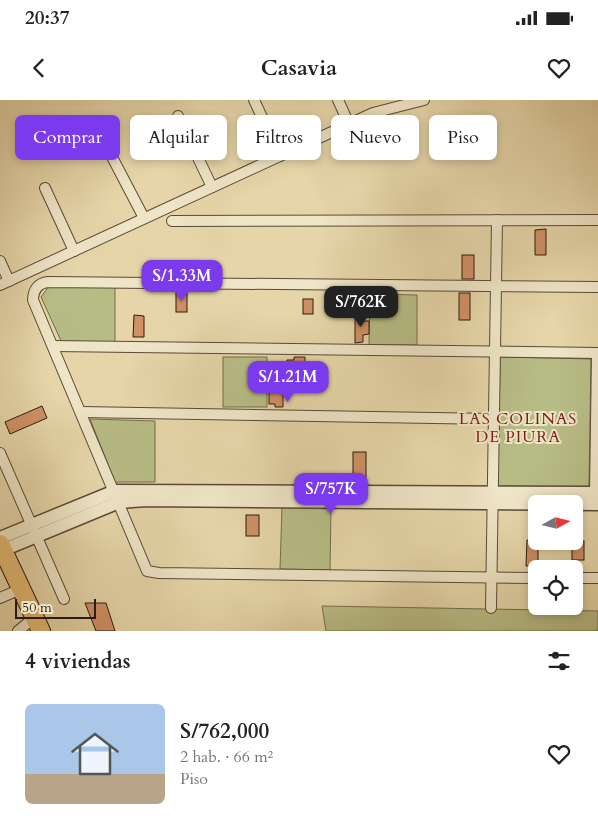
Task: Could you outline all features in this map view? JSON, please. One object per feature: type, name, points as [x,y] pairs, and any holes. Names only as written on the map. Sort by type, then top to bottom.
[{"type":"highway","points":[[2,550],[38,624]]},
{"type":"street","points":[[254,100],[261,115]]},
{"type":"street","points":[[338,100],[345,115]]},
{"type":"street","points":[[369,115],[420,100]]},
{"type":"street","points":[[114,160],[144,218]]},
{"type":"street","points":[[199,160],[212,187]]},
{"type":"street","points":[[0,261],[5,283],[271,160]]},
{"type":"street","points":[[44,188],[74,250]]},
{"type":"street","points":[[491,608],[497,220]]},
{"type":"street","points":[[172,221],[598,220]]},
{"type":"street","points":[[528,578],[153,573],[144,569],[117,497],[33,300],[35,289],[48,282],[598,287]]},
{"type":"street","points":[[2,550],[34,530],[117,497],[597,497],[597,353],[53,346]]},
{"type":"street","points":[[81,412],[494,418]]},
{"type":"street","points":[[0,452],[64,599]]},
{"type":"street","points":[[583,578],[598,578]]},
{"type":"street","points":[[0,598],[21,589]]},
{"type":"street","points":[[18,631],[38,624]]},
{"type":"green space","points":[[49,286],[115,287],[115,343],[62,343],[41,297]]},
{"type":"green space","points":[[370,294],[417,295],[417,345],[369,345]]},
{"type":"green space","points":[[223,357],[267,357],[267,407],[223,407]]},
{"type":"green space","points":[[500,357],[591,359],[589,487],[498,486]]},
{"type":"green space","points":[[90,419],[155,421],[155,482],[115,482]]},
{"type":"green space","points":[[282,507],[331,508],[330,570],[280,569]]},
{"type":"green space","points":[[322,606],[528,610],[528,615],[583,615],[583,611],[598,611],[598,631],[326,631]]},
{"type":"building","points":[[546,229],[546,255],[535,255],[535,230]]},
{"type":"building","points":[[462,255],[474,255],[474,279],[462,279]]},
{"type":"building","points":[[176,293],[187,293],[187,312],[176,312]]},
{"type":"building","points":[[459,293],[470,293],[470,320],[459,320]]},
{"type":"building","points":[[303,299],[313,299],[313,314],[303,314]]},
{"type":"building","points":[[355,312],[362,312],[363,321],[369,321],[369,334],[363,335],[363,342],[355,343]]},
{"type":"building","points":[[134,315],[144,316],[144,337],[133,337]]},
{"type":"building","points":[[294,357],[305,357],[305,383],[283,383],[283,364],[287,364],[287,360],[294,360]]},
{"type":"building","points":[[269,383],[283,383],[283,407],[275,407],[275,404],[269,404]]},
{"type":"building","points":[[42,406],[47,418],[10,434],[5,422]]},
{"type":"building","points":[[353,452],[366,452],[366,481],[353,481]]},
{"type":"building","points":[[246,515],[259,515],[259,536],[246,536]]},
{"type":"building","points":[[527,540],[528,550],[538,550],[538,560],[528,560],[528,566],[526,566]]},
{"type":"building","points":[[584,541],[584,560],[572,560],[572,550],[583,550]]},
{"type":"building","points":[[85,603],[106,603],[115,631],[96,631]]},
{"type":"district","name":"LAS COLINAS DE PIURA","points":[[518,427]]}]
